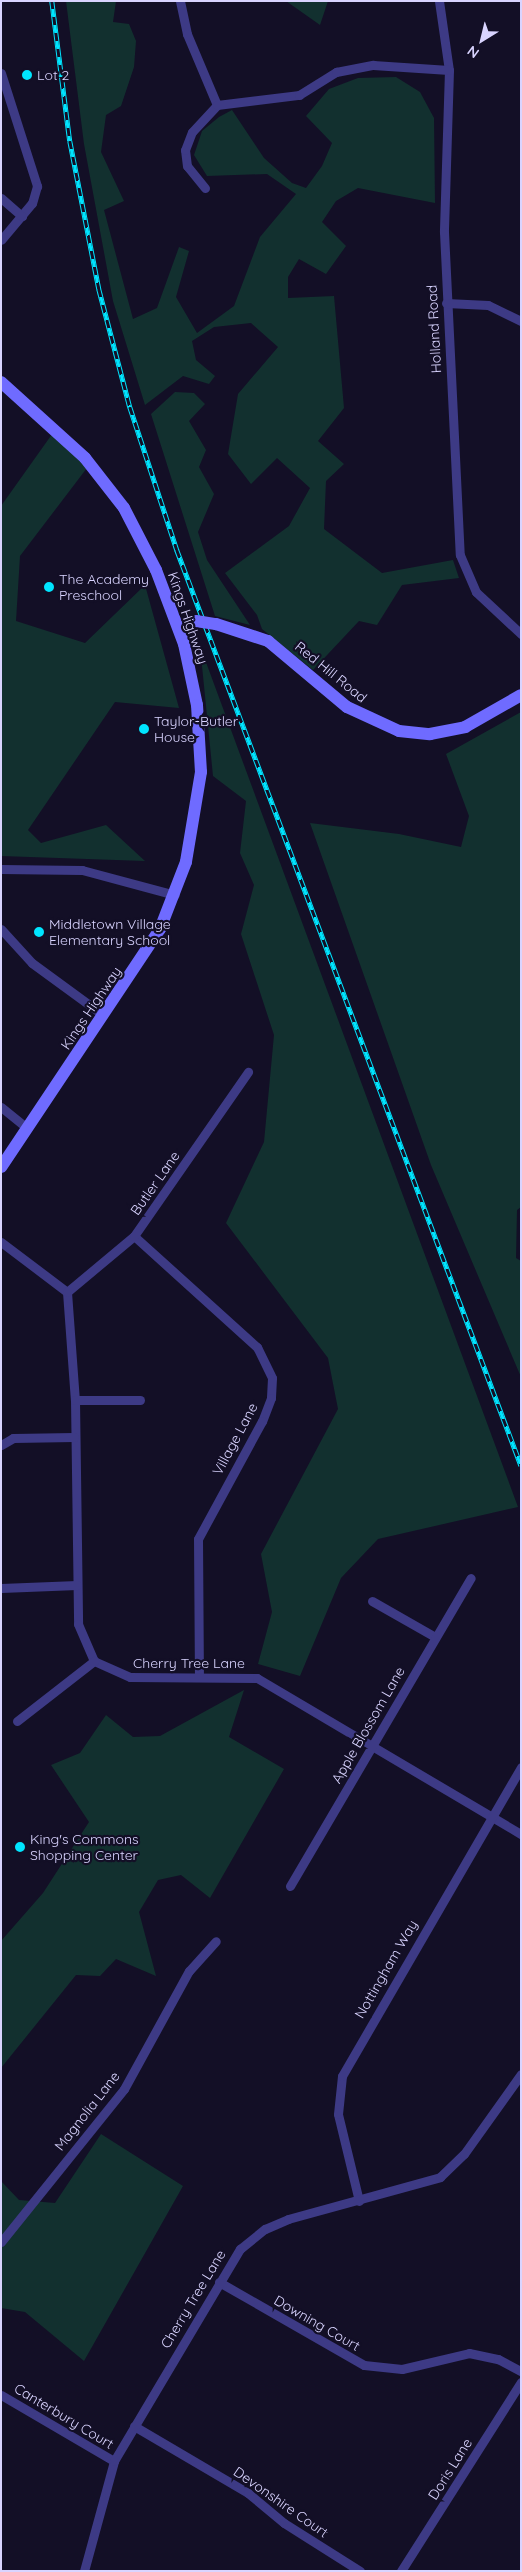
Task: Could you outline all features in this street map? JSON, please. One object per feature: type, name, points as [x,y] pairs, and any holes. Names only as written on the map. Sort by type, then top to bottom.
[{"type":"street","points":[[180,1],[187,34],[218,105]]},
{"type":"street","name":"Holland Road","points":[[439,1],[449,70],[446,303],[460,555],[476,592],[521,634]]},
{"type":"street","points":[[205,188],[187,166],[185,150],[192,132],[218,105],[299,95],[336,72],[373,65],[449,70]]},
{"type":"street","points":[[1,73],[37,186],[22,216],[1,240]]},
{"type":"street","points":[[1,198],[22,216]]},
{"type":"street","points":[[446,303],[488,305],[521,321]]},
{"type":"street","name":"Kings Highway","points":[[1,382],[85,458],[110,488],[156,570],[176,621],[197,706],[201,772],[194,831],[175,895],[142,960],[1,1167]]},
{"type":"street","name":"Red Hill Road","points":[[176,621],[216,624],[262,638],[353,711],[398,731],[430,734],[465,727],[521,695]]},
{"type":"street","points":[[1,869],[82,870],[175,895]]},
{"type":"street","points":[[1,929],[32,963],[103,1015]]},
{"type":"street","name":"Butler Lane","points":[[67,1292],[134,1236],[248,1072]]},
{"type":"street","points":[[1,1107],[28,1128]]},
{"type":"street","name":"Village Lane","points":[[134,1236],[257,1347],[272,1378],[266,1413],[198,1539],[199,1677]]},
{"type":"street","points":[[1,1242],[67,1292],[75,1400],[77,1586],[80,1636],[94,1661],[17,1721]]},
{"type":"street","points":[[75,1400],[140,1400]]},
{"type":"street","points":[[1,1445],[13,1438],[74,1437]]},
{"type":"street","name":"Apple Blossom Lane","points":[[290,1886],[471,1578]]},
{"type":"street","points":[[1,1588],[77,1586]]},
{"type":"street","points":[[372,1601],[435,1638]]},
{"type":"street","name":"Cherry Tree Lane","points":[[94,1661],[130,1677],[257,1678],[521,1834]]},
{"type":"street","name":"Nottingham Way","points":[[359,2201],[338,2114],[342,2076],[521,1767]]},
{"type":"street","name":"Magnolia Lane","points":[[1,2242],[124,2089],[189,1971],[216,1940]]},
{"type":"street","name":"Cherry Tree Lane","points":[[84,2571],[114,2461],[240,2249],[265,2229],[359,2201],[420,2186],[448,2171],[521,2074]]},
{"type":"street","name":"Downing Court","points":[[219,2282],[364,2365],[402,2368],[469,2353],[490,2356],[521,2371]]},
{"type":"street","name":"Doris Lane","points":[[401,2571],[521,2382]]},
{"type":"street","name":"Canterbury Court","points":[[1,2394],[114,2461]]},
{"type":"street","name":"Devonshire Court","points":[[134,2426],[248,2493],[284,2523],[360,2571]]},
{"type":"green space","points":[[66,1],[116,1],[113,22],[129,24],[136,41],[134,67],[121,106],[106,115],[101,152],[124,201],[104,210],[133,319],[157,308],[179,247],[189,251],[176,297],[197,333],[234,306],[260,237],[296,194],[267,174],[207,176],[194,155],[202,131],[219,117],[232,110],[264,158],[292,183],[306,188],[322,166],[332,143],[306,116],[329,89],[358,78],[396,77],[420,92],[434,118],[435,203],[358,188],[336,201],[322,222],[346,246],[326,274],[299,259],[288,277],[288,298],[334,296],[344,408],[318,441],[344,464],[326,481],[324,529],[382,573],[453,560],[459,578],[402,585],[377,625],[359,621],[313,670],[262,629],[257,615],[225,573],[289,526],[310,488],[277,458],[251,484],[228,454],[238,394],[278,347],[251,323],[214,327],[192,341],[196,360],[215,376],[209,384],[183,376],[145,405],[113,301],[84,144]]},
{"type":"green space","points":[[286,1],[328,1],[320,25]]},
{"type":"green space","points":[[175,392],[194,393],[205,404],[189,421],[206,450],[199,467],[214,494],[198,532],[207,560],[250,625],[215,616],[151,414]]},
{"type":"green space","points":[[55,430],[90,464],[20,556],[16,621],[85,643],[145,585],[179,708],[115,702],[28,830],[41,843],[106,825],[145,861],[1,856],[1,506]]},
{"type":"green space","points":[[200,646],[518,1507],[378,1539],[341,1578],[300,1676],[258,1664],[272,1612],[261,1554],[338,1409],[328,1358],[226,1223],[264,1142],[274,1035],[241,934],[254,885],[240,853],[246,801],[213,776]]},
{"type":"green space","points":[[521,712],[521,1207],[517,1210],[516,1258],[521,1261],[521,1377],[431,1165],[310,823],[399,834],[461,847],[469,816],[446,754]]},
{"type":"green space","points":[[244,1690],[229,1737],[284,1769],[210,1898],[181,1875],[158,1880],[139,1912],[156,1976],[116,1959],[100,1976],[76,1975],[1,2068],[1,1941],[43,1893],[89,1822],[51,1765],[80,1753],[106,1715],[133,1737],[160,1736]]},
{"type":"green space","points":[[101,2134],[183,2186],[84,2361],[25,2312],[1,2308],[1,2181],[19,2200],[55,2203]]},
{"type":"railway","points":[[52,1],[70,141],[99,289],[130,407],[177,550],[521,1465]]},
{"type":"place","name":"Lot 2","points":[[27,75]]},
{"type":"place","name":"The Academy Preschool","points":[[49,587]]},
{"type":"place","name":"Taylor-Butler House","points":[[144,729]]},
{"type":"place","name":"Middletown Village Elementary School","points":[[39,932]]},
{"type":"place","name":"King's Commons Shopping Center","points":[[20,1847]]}]
